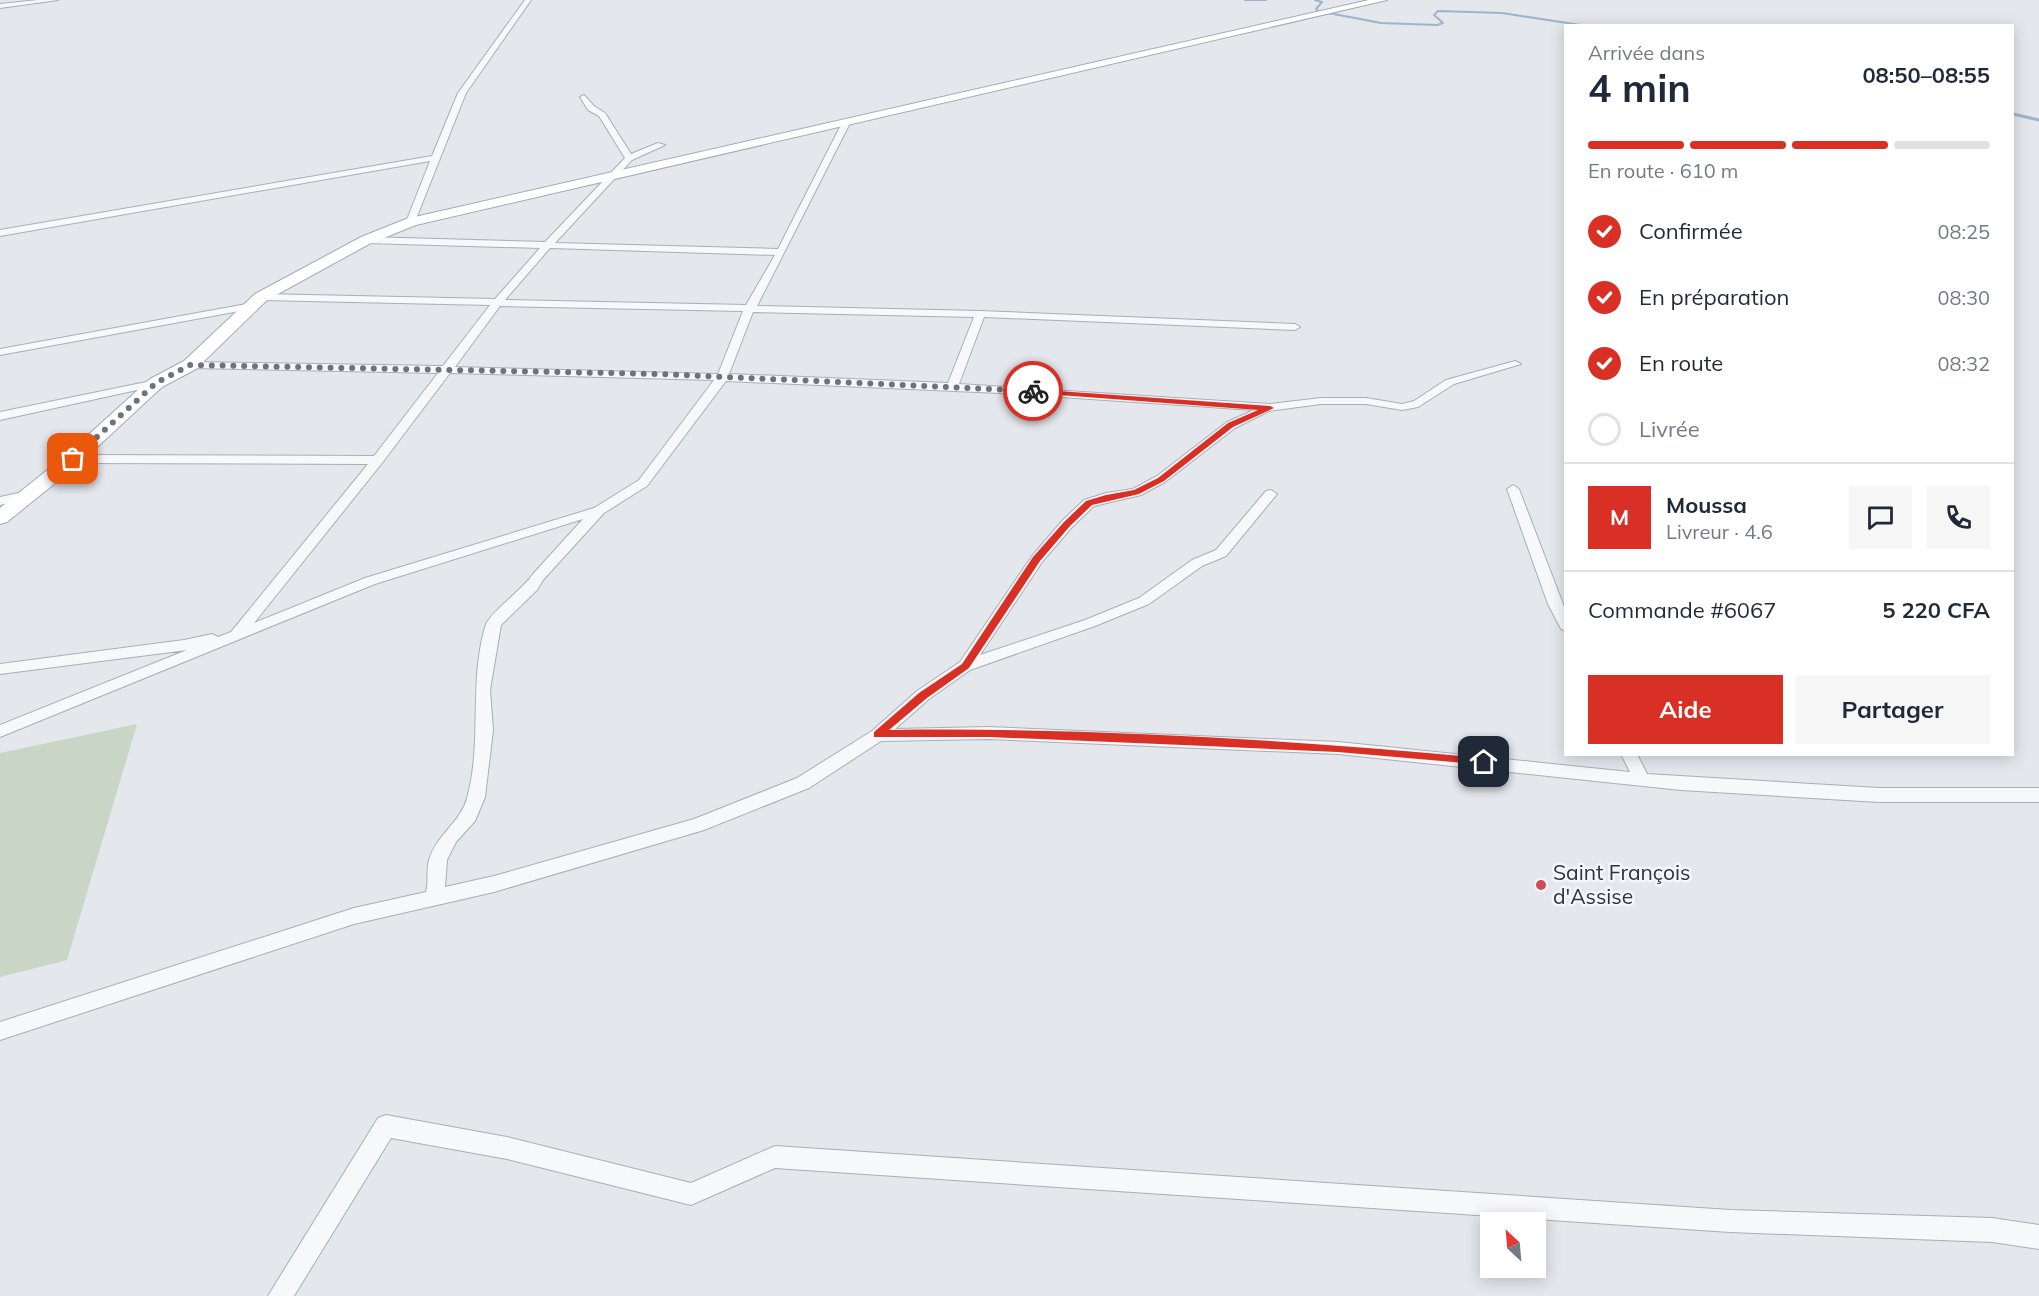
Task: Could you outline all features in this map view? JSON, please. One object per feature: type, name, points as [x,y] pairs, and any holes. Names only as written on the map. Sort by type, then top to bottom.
[{"type":"main road","points":[[0,518],[73,459],[156,383],[190,365],[257,301],[366,240],[411,222],[1382,0]]},
{"type":"street","points":[[0,6],[54,0]]},
{"type":"street","points":[[411,222],[462,93],[528,0]]},
{"type":"street","points":[[584,96],[591,108],[602,115],[629,158]]},
{"type":"street","points":[[0,731],[192,655],[238,633],[370,580],[599,510],[643,483],[722,378],[749,310],[782,252],[846,123]]},
{"type":"street","points":[[0,669],[184,645],[238,633],[378,460],[497,303],[629,158],[661,145]]},
{"type":"street","points":[[0,233],[435,158]]},
{"type":"street","points":[[366,240],[782,252]]},
{"type":"street","points":[[0,352],[257,301],[497,303],[980,314],[1295,327]]},
{"type":"street","points":[[953,386],[980,314]]},
{"type":"street","points":[[965,666],[1037,559],[1067,524],[1089,503],[1106,497],[1136,492],[1161,479],[1231,425],[1249,415],[1270,408],[1321,401],[1366,401],[1402,407],[1418,404],[1450,382],[1515,364]]},
{"type":"street","points":[[190,365],[661,374],[953,386],[1270,408]]},
{"type":"street","points":[[0,416],[156,383]]},
{"type":"street","points":[[73,459],[378,460]]},
{"type":"street","points":[[1513,489],[1555,604],[1564,622]]},
{"type":"street","points":[[0,1031],[354,916],[494,884],[698,825],[803,783],[878,735],[923,695],[965,666],[1090,623],[1144,601],[1197,564],[1221,553],[1271,494]]},
{"type":"street","points":[[0,501],[27,495]]},
{"type":"street","points":[[432,898],[436,890],[438,860],[450,837],[469,816],[477,789],[485,730],[482,690],[494,623],[532,587],[538,577],[599,510]]},
{"type":"street","points":[[878,735],[989,733],[1338,748],[1642,780],[1879,795],[2039,795]]},
{"type":"street","points":[[1630,756],[1642,780]]},
{"type":"street","points":[[280,1296],[386,1126],[507,1148],[691,1194],[775,1157],[1730,1221],[1992,1230],[2039,1237]]},
{"type":"green space","points":[[137,724],[67,960],[0,977],[0,753]]},
{"type":"waterway","points":[[1245,0],[1266,0]]},
{"type":"waterway","points":[[1315,0],[1322,2],[1316,9],[1318,11],[1381,23],[1437,25],[1443,23],[1434,15],[1438,11],[1502,13],[1574,24]]},
{"type":"waterway","points":[[2014,114],[2039,120]]},
{"type":"way so far","points":[[73,459],[156,383],[190,365],[661,374],[1033,391]]},
{"type":"place","name":"Saint François d'Assise","points":[[1541,885]]},
{"type":"route","points":[[1033,391],[1270,408],[1249,415],[1231,425],[1161,479],[1136,492],[1106,497],[1089,503],[1067,524],[1037,559],[965,666],[923,695],[878,735],[989,733],[1207,742],[1338,748],[1484,762]]}]
